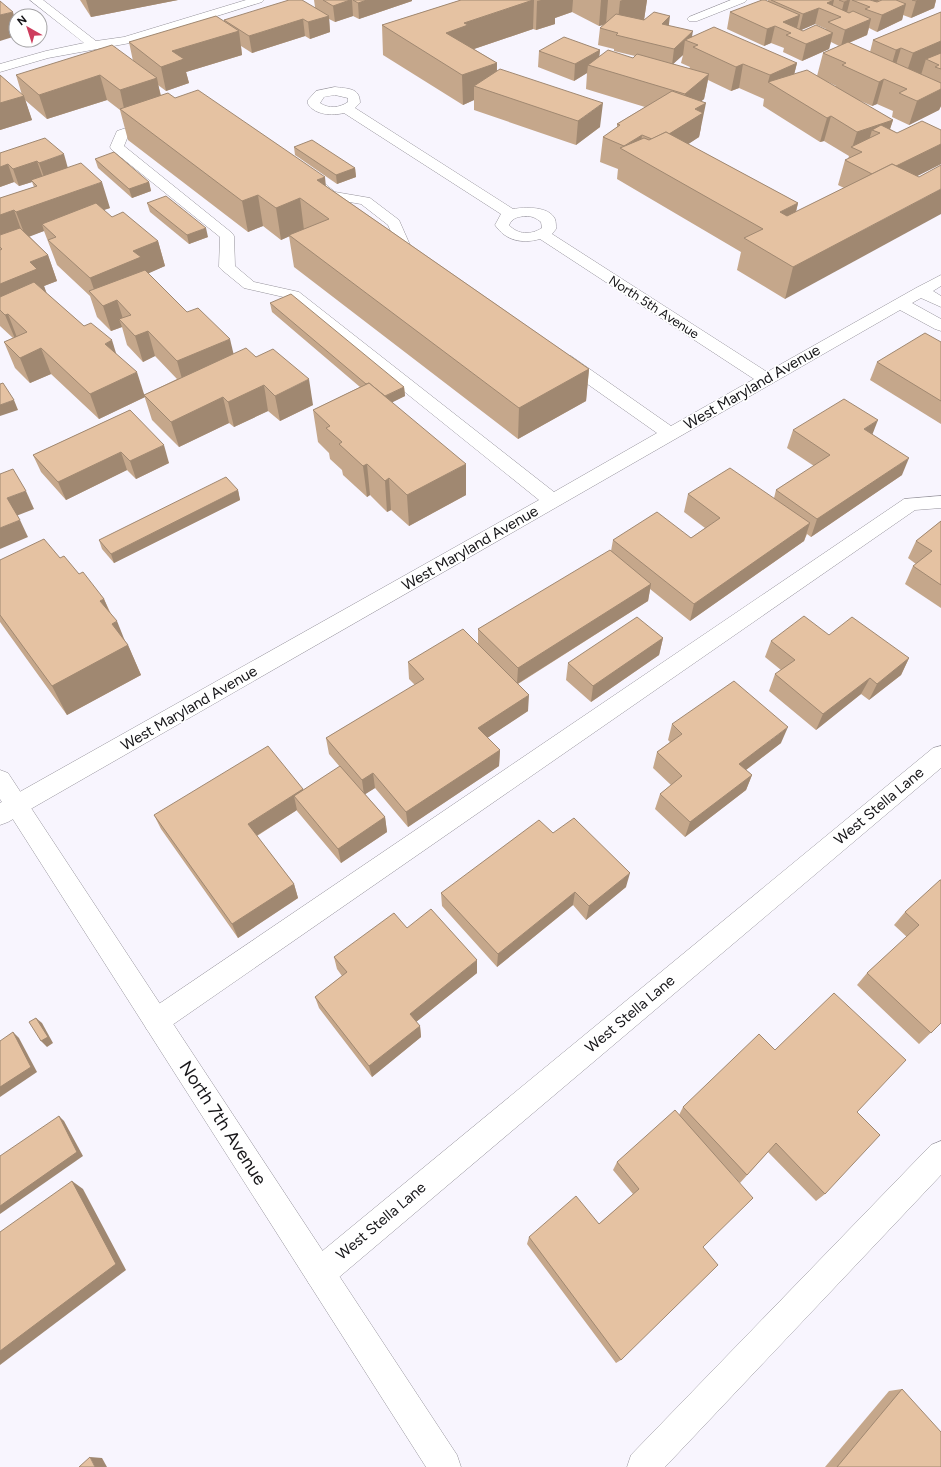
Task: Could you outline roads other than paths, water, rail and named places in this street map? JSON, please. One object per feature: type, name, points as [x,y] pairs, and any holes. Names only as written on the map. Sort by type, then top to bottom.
[{"type":"street","points":[[36,0],[94,45]]},
{"type":"street","points":[[0,68],[46,54],[126,40],[258,0]]},
{"type":"street","points":[[693,19],[741,0]]},
{"type":"street","points":[[346,108],[512,214]]},
{"type":"street","points":[[171,117],[122,134],[117,147],[227,236],[227,267],[249,285],[293,295],[552,501]]},
{"type":"street","points":[[300,172],[331,194],[365,201],[394,223],[404,247],[430,265]]},
{"type":"street","points":[[530,212],[544,216],[550,225],[549,229],[542,234],[525,238],[511,234],[505,230],[502,225],[505,218],[512,214],[530,212]]},
{"type":"street","name":"North 5th Avenue","points":[[542,234],[766,379]]},
{"type":"street","name":"West Maryland Avenue","points":[[8,811],[941,280]]},
{"type":"street","points":[[921,291],[941,302]]},
{"type":"street","points":[[900,303],[941,326]]},
{"type":"street","points":[[552,351],[670,434]]},
{"type":"street","points":[[156,1021],[910,504],[941,502]]},
{"type":"street","name":"West Stella Lane","points":[[320,1273],[941,755]]},
{"type":"street","name":"North 7th Avenue","points":[[0,780],[8,811],[156,1021],[445,1467]]},
{"type":"street","points":[[643,1467],[941,1155]]}]
